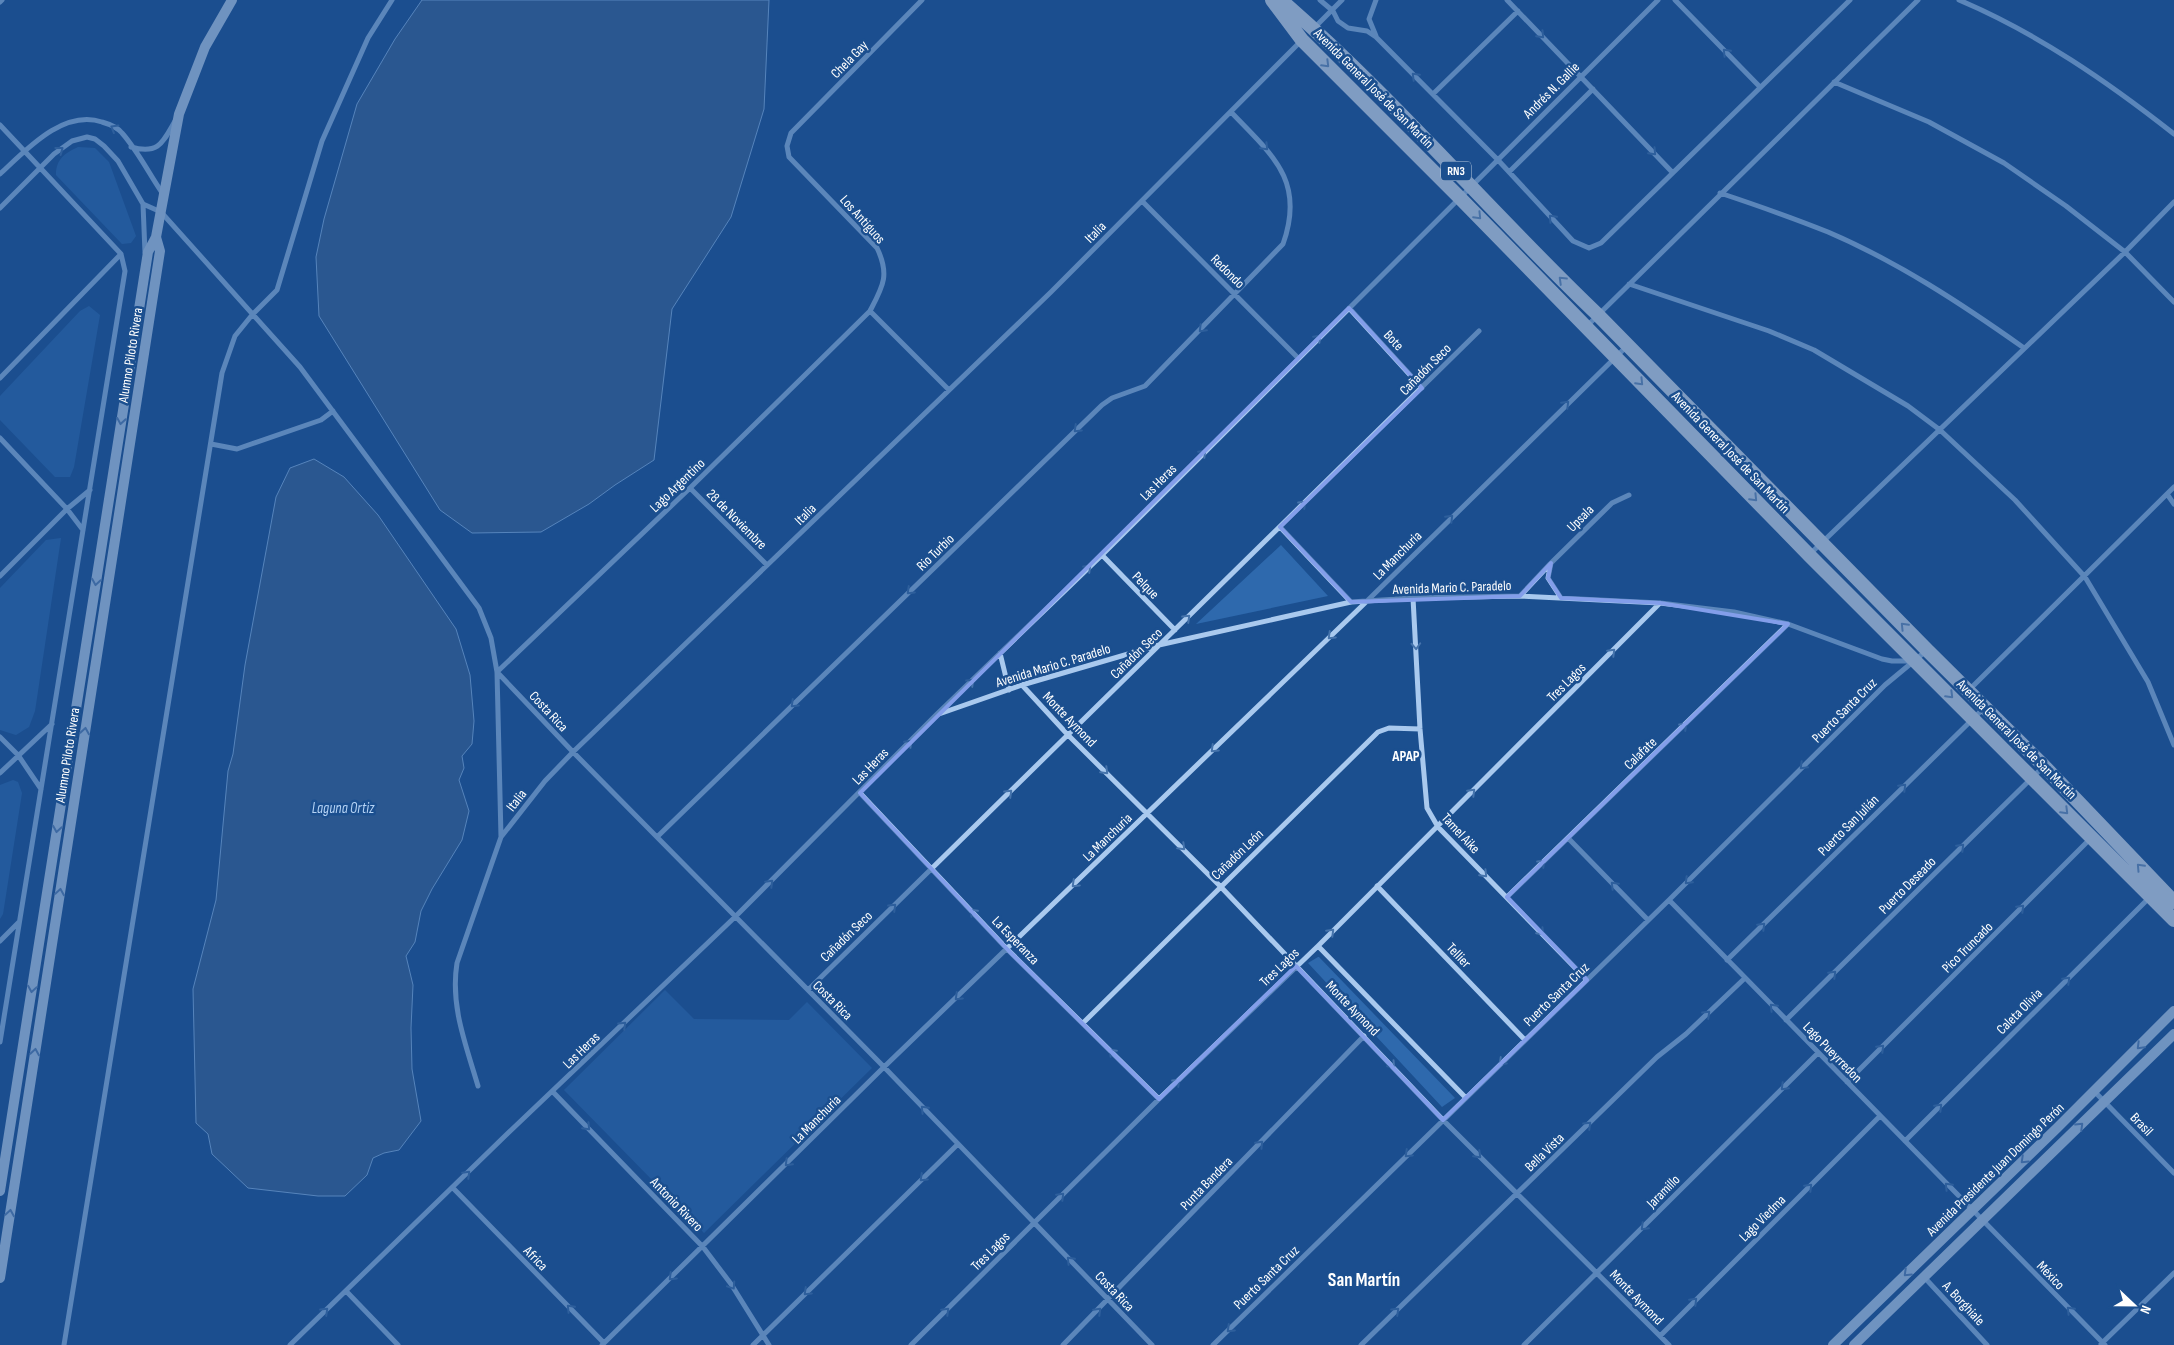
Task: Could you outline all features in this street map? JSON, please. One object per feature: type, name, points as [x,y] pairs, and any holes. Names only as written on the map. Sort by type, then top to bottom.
[{"type":"highway","name":"Avenida General José de San Martín","points":[[1272,0],[1302,40],[1915,661],[2174,920]]},
{"type":"highway","name":"Avenida General José de San Martín","points":[[1281,0],[1314,28],[1553,272],[1598,314],[1927,650],[2044,766],[2174,902]]},
{"type":"main road","name":"Alumno Piloto Rivera","points":[[0,1191],[148,252],[156,236],[179,114],[205,47],[232,0]]},
{"type":"main road","name":"Alumno Piloto Rivera","points":[[0,1278],[160,251],[156,236]]},
{"type":"main road","name":"Avenida Presidente Juan Domingo Perón","points":[[1834,1345],[2174,1011]]},
{"type":"main road","name":"Avenida Presidente Juan Domingo Perón","points":[[1854,1345],[2174,1034]]},
{"type":"street","points":[[64,1345],[222,373],[235,336],[252,315],[277,290],[322,141],[368,38],[392,0]]},
{"type":"street","name":"Chela Gay","points":[[792,133],[922,0]]},
{"type":"street","points":[[1320,0],[1333,11],[1338,21],[1348,28],[1367,31],[1376,37],[1498,159],[1573,241],[1589,248],[1601,243],[1850,0]]},
{"type":"street","name":"Italia","points":[[478,1086],[460,1026],[455,999],[455,980],[458,963],[501,837],[545,781],[1142,201],[1342,0]]},
{"type":"street","points":[[1376,0],[1369,19],[1376,37]]},
{"type":"street","points":[[1507,0],[1672,172]]},
{"type":"street","name":"Andrés N. Gallie","points":[[1459,197],[1658,0]]},
{"type":"street","points":[[1675,0],[1760,87]]},
{"type":"street","points":[[1586,326],[1918,0]]},
{"type":"street","points":[[1959,0],[2023,32],[2090,72],[2174,134]]},
{"type":"street","points":[[1433,94],[1518,11]]},
{"type":"street","points":[[1834,82],[1929,122],[2004,163],[2066,206],[2125,252],[2174,302]]},
{"type":"street","points":[[1509,172],[1593,89]]},
{"type":"street","name":"Rio Turbio","points":[[657,837],[1102,404],[1112,398],[1145,386],[1283,244],[1288,229],[1291,198],[1278,164],[1231,112]]},
{"type":"street","points":[[131,147],[152,150],[162,144],[179,114]]},
{"type":"street","points":[[0,174],[26,150],[62,126],[77,119],[96,120],[109,124],[121,132],[164,194]]},
{"type":"street","points":[[0,125],[26,150],[121,254],[125,270],[0,1042]]},
{"type":"street","name":"Los Antiguos","points":[[792,133],[787,146],[789,157],[877,248],[884,262],[885,276],[882,288],[870,311]]},
{"type":"street","points":[[0,208],[41,167],[72,141],[87,137],[95,139],[118,161],[143,204],[145,273]]},
{"type":"street","points":[[1720,193],[1829,233],[1897,266],[1959,302],[2024,348]]},
{"type":"street","name":"Las Heras","points":[[290,1345],[506,1135],[735,917],[936,715],[1102,555],[1459,197]]},
{"type":"street","name":"Redondo","points":[[1142,201],[1298,358]]},
{"type":"street","points":[[1810,555],[2125,252],[2174,202]]},
{"type":"street","points":[[143,204],[161,212],[300,367],[479,608],[491,638],[497,672],[501,837]]},
{"type":"street","points":[[0,378],[121,254]]},
{"type":"street","points":[[1629,284],[1769,331],[1814,350],[1908,406],[1940,430],[2015,500],[2085,576],[2148,682],[2174,745]]},
{"type":"street","name":"Bote","points":[[1348,308],[1422,388]]},
{"type":"street","points":[[870,311],[949,390]]},
{"type":"street","name":"Lago Argentino","points":[[497,672],[690,488],[870,311]]},
{"type":"street","name":"Cañadón Seco","points":[[808,990],[1478,331]]},
{"type":"street","name":"La Manchuria","points":[[603,1344],[884,1067],[1008,950],[1627,345]]},
{"type":"street","points":[[211,444],[237,449],[322,420],[333,411]]},
{"type":"street","points":[[0,438],[67,509],[83,530]]},
{"type":"street","points":[[1969,691],[2174,487]]},
{"type":"street","name":"28 de Noviembre","points":[[690,488],[767,566]]},
{"type":"street","points":[[0,576],[67,509],[90,490]]},
{"type":"street","points":[[2167,494],[2174,504]]},
{"type":"street","name":"Upsala","points":[[1520,596],[1612,503],[1628,495]]},
{"type":"street","points":[[1280,527],[1351,602]]},
{"type":"street","name":"Pelque","points":[[1102,555],[1175,630]]},
{"type":"street","points":[[1551,563],[1548,578],[1552,587],[1561,598]]},
{"type":"street","name":"Avenida Mario C. Paradelo","points":[[936,715],[1022,685],[1159,645],[1351,602],[1413,598],[1520,596],[1660,603],[1734,612],[1788,624],[1882,659],[1915,661],[1949,672]]},
{"type":"street","name":"Tamel Aike","points":[[1413,598],[1420,729],[1427,808],[1438,826],[1587,980]]},
{"type":"street","name":"Tres Lagos","points":[[911,1345],[1159,1099],[1318,946],[1660,603]]},
{"type":"street","name":"Calafate","points":[[1507,897],[1788,624]]},
{"type":"street","name":"Puerto Santa Cruz","points":[[1213,1345],[1669,900],[1885,685],[1927,650]]},
{"type":"street","points":[[1000,653],[1009,690]]},
{"type":"street","name":"Costa Rica","points":[[497,672],[573,752],[884,1067],[1152,1345]]},
{"type":"street","name":"Monte Aymond","points":[[1022,685],[1068,735],[1220,886],[1443,1120],[1668,1345]]},
{"type":"street","name":"Puerto San Julián","points":[[1727,960],[1985,707]]},
{"type":"street","points":[[0,773],[52,724]]},
{"type":"street","name":"Cañadón León","points":[[1083,1022],[1378,732],[1390,728],[1420,729]]},
{"type":"street","points":[[0,737],[18,755],[41,789]]},
{"type":"street","name":"Puerto Deseado","points":[[1786,1020],[2044,766]]},
{"type":"street","name":"La Esperanza","points":[[860,793],[1008,950],[1159,1099]]},
{"type":"street","name":"Pico Truncado","points":[[1847,1082],[2092,838],[2104,829]]},
{"type":"street","points":[[1568,838],[1648,920]]},
{"type":"street","name":"Tellier","points":[[1377,886],[1525,1040]]},
{"type":"street","name":"Caleta Olivia","points":[[1904,1141],[2150,897]]},
{"type":"street","name":"Lago Pueyrredon","points":[[1669,900],[1982,1220]]},
{"type":"street","points":[[0,941],[20,921]]},
{"type":"street","points":[[1318,946],[1466,1098]]},
{"type":"street","name":"Bella Vista","points":[[1361,1345],[1657,1057],[1686,1034],[1745,978]]},
{"type":"street","name":"Punta Bandera","points":[[1063,1345],[1109,1300],[1364,1036]]},
{"type":"street","name":"Jaramillo","points":[[1524,1345],[1818,1053]]},
{"type":"street","name":"Brasil","points":[[2094,1091],[2174,1173]]},
{"type":"street","name":"Antonio Rivero","points":[[553,1092],[703,1247],[731,1284],[768,1345]]},
{"type":"street","name":"Lago Viedma","points":[[1660,1336],[1880,1116]]},
{"type":"street","points":[[753,1345],[958,1144]]},
{"type":"street","name":"Africa","points":[[453,1188],[603,1344]]},
{"type":"street","name":"México","points":[[1982,1220],[2102,1344]]},
{"type":"street","points":[[2102,1344],[2174,1273]]},
{"type":"street","name":"A. Borghiale","points":[[1924,1277],[1987,1345]]},
{"type":"street","points":[[346,1291],[398,1345]]},
{"type":"highlighted area","points":[[1349,308],[1422,388],[1280,527],[1351,602],[1520,596],[1551,563],[1548,578],[1561,598],[1660,603],[1788,624],[1507,897],[1587,980],[1443,1120],[1296,966],[1159,1099],[1008,950],[860,793]]},
{"type":"shaded area","points":[[78,147],[95,148],[109,162],[136,236],[131,243],[122,244],[56,175],[56,169],[62,157]]},
{"type":"shaded area","points":[[89,306],[100,315],[74,467],[70,477],[55,477],[0,420],[0,396],[80,311]]},
{"type":"shaded area","points":[[61,538],[35,711],[29,727],[16,735],[0,730],[0,588],[46,540]]},
{"type":"shaded area","points":[[1281,545],[1328,596],[1196,624]]},
{"type":"shaded area","points":[[13,780],[18,782],[22,793],[3,914],[0,919],[0,785]]},
{"type":"shaded area","points":[[1318,957],[1455,1098],[1442,1107],[1308,963]]},
{"type":"shaded area","points":[[665,990],[694,1019],[789,1020],[807,1002],[872,1068],[704,1233],[564,1090]]},
{"type":"water","points":[[422,0],[769,0],[764,109],[731,217],[672,309],[654,460],[589,504],[541,532],[472,533],[440,510],[319,316],[316,257],[324,219],[357,104],[395,39]]},
{"type":"water","name":"Laguna Ortiz","points":[[314,459],[344,477],[378,515],[456,629],[470,675],[474,721],[472,744],[462,756],[464,768],[459,780],[469,811],[462,840],[421,911],[415,942],[406,956],[413,985],[412,1069],[421,1121],[399,1150],[384,1153],[373,1158],[367,1175],[345,1196],[318,1196],[248,1188],[212,1154],[208,1134],[196,1123],[193,989],[216,900],[228,771],[233,754],[245,665],[276,497],[290,468]]},
{"type":"district","name":"APAP","points":[[1406,756]]},
{"type":"district","name":"San Martín","points":[[1364,1279]]}]
